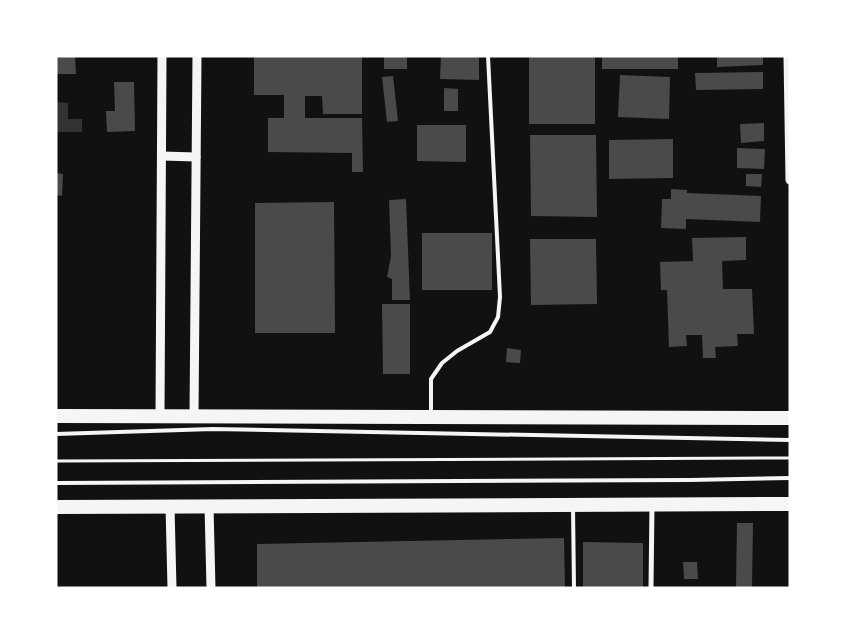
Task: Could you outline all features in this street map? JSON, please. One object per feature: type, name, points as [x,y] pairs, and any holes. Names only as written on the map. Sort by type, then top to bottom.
[{"type":"highway","points":[[56,416],[790,418]]},
{"type":"highway","points":[[56,507],[790,504]]},
{"type":"street","points":[[160,416],[162,56]]},
{"type":"street","points":[[194,416],[197,56]]},
{"type":"street","points":[[788,56],[790,180]]},
{"type":"street","points":[[162,156],[196,157]]},
{"type":"street","points":[[651,588],[652,505]]},
{"type":"street","points":[[170,506],[172,588]]},
{"type":"street","points":[[209,506],[211,588]]},
{"type":"lane","points":[[431,416],[431,379],[442,363],[457,350],[490,332],[498,317],[500,297],[488,56]]},
{"type":"lane","points":[[56,434],[213,429],[790,440]]},
{"type":"lane","points":[[56,484],[790,478]]},
{"type":"lane","points":[[573,505],[574,588]]},
{"type":"path","points":[[56,461],[790,458]]},
{"type":"shaded area","points":[[56,102],[68,103],[68,119],[82,119],[82,132],[56,132]]},
{"type":"building","points":[[56,56],[75,56],[76,74],[56,74]]},
{"type":"building","points":[[254,56],[362,56],[362,114],[323,114],[322,96],[305,96],[305,118],[362,118],[363,172],[352,172],[352,153],[268,152],[268,118],[284,118],[284,95],[254,95]]},
{"type":"building","points":[[384,56],[407,56],[407,69],[384,69]]},
{"type":"building","points":[[441,56],[479,56],[479,80],[440,79]]},
{"type":"building","points":[[529,56],[595,56],[595,124],[529,124]]},
{"type":"building","points":[[602,56],[678,56],[678,69],[602,69]]},
{"type":"building","points":[[717,56],[763,56],[763,65],[717,67]]},
{"type":"building","points":[[763,72],[763,89],[696,90],[695,73]]},
{"type":"building","points":[[620,75],[670,77],[669,119],[618,117]]},
{"type":"building","points":[[393,76],[398,121],[387,122],[382,77]]},
{"type":"building","points":[[114,82],[134,82],[135,131],[107,132],[106,111],[115,111]]},
{"type":"building","points":[[444,88],[458,89],[458,111],[444,111]]},
{"type":"building","points":[[764,123],[764,141],[741,143],[740,124]]},
{"type":"building","points":[[417,125],[466,125],[466,162],[417,161]]},
{"type":"building","points":[[530,135],[596,135],[597,217],[531,216]]},
{"type":"building","points":[[673,139],[673,178],[609,179],[609,140]]},
{"type":"building","points":[[737,148],[765,149],[764,169],[737,168]]},
{"type":"building","points":[[56,173],[63,174],[62,196],[56,195]]},
{"type":"building","points":[[746,174],[762,174],[761,187],[746,186]]},
{"type":"building","points":[[671,189],[687,190],[687,193],[761,196],[760,222],[686,219],[686,229],[661,228],[662,199],[671,199]]},
{"type":"building","points":[[406,199],[410,300],[392,300],[392,279],[387,277],[391,256],[389,200]]},
{"type":"building","points":[[334,202],[335,333],[255,333],[255,203]]},
{"type":"building","points":[[422,233],[492,233],[492,290],[422,290]]},
{"type":"building","points":[[746,237],[746,260],[722,261],[723,289],[752,289],[754,334],[737,334],[738,346],[715,347],[716,358],[703,358],[702,335],[686,335],[687,346],[669,347],[667,290],[661,290],[660,262],[693,261],[692,238]]},
{"type":"building","points":[[530,239],[596,239],[597,304],[531,305]]},
{"type":"building","points":[[382,304],[410,304],[410,374],[383,374]]},
{"type":"building","points":[[507,348],[521,350],[520,363],[506,362]]},
{"type":"building","points":[[737,523],[753,523],[752,588],[736,588]]},
{"type":"building","points":[[564,538],[565,588],[257,588],[257,544]]},
{"type":"building","points":[[583,542],[643,543],[643,588],[583,588]]},
{"type":"building","points":[[683,562],[697,562],[698,579],[684,579]]}]
